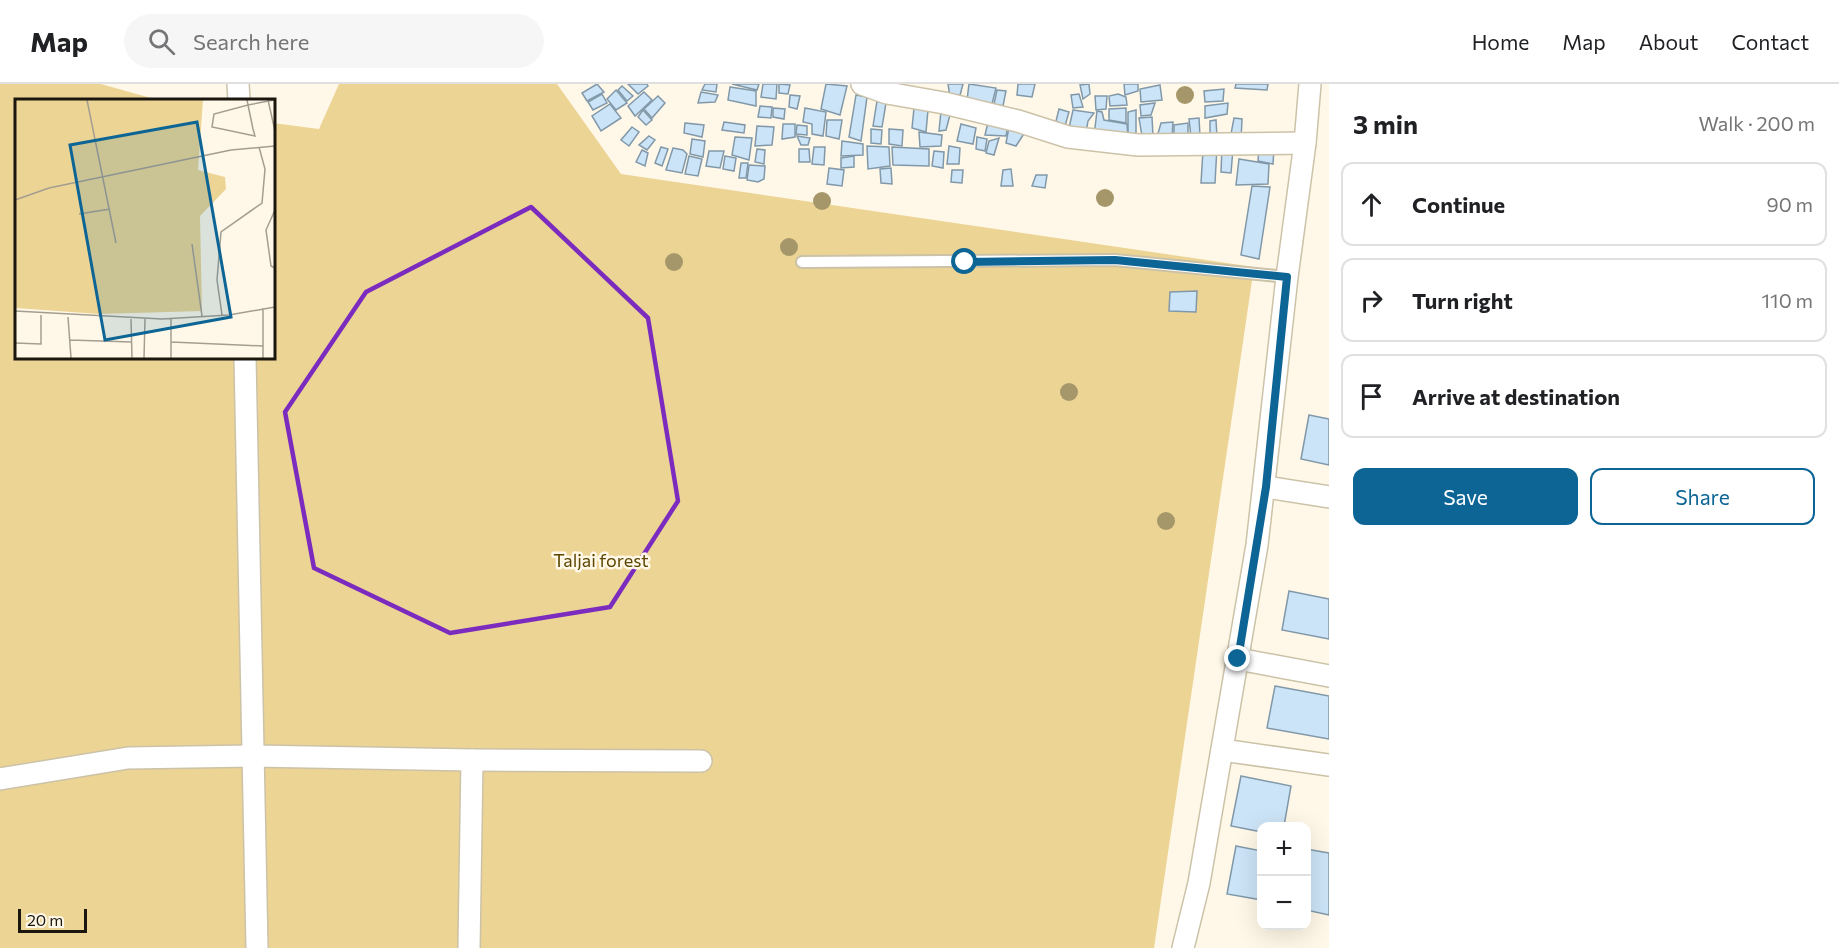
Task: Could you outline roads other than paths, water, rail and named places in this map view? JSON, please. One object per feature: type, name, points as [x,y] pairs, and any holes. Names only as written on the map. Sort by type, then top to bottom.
[{"type":"street","points":[[862,84],[887,93],[944,103],[1068,136],[1138,145],[1305,143]]},
{"type":"street","points":[[1184,948],[1199,883],[1266,487],[1287,277],[1305,143],[1310,84]]},
{"type":"street","points":[[245,358],[256,948]]},
{"type":"street","points":[[1266,487],[1329,497]]},
{"type":"street","points":[[1238,659],[1329,676]]},
{"type":"street","points":[[1222,750],[1329,765]]},
{"type":"street","points":[[0,778],[128,759],[252,756],[701,761]]},
{"type":"street","points":[[470,948],[472,760]]},
{"type":"lane","points":[[802,262],[1115,260],[1287,277]]},
{"type":"park label","name":"Taljai forest","points":[[601,561]]}]
